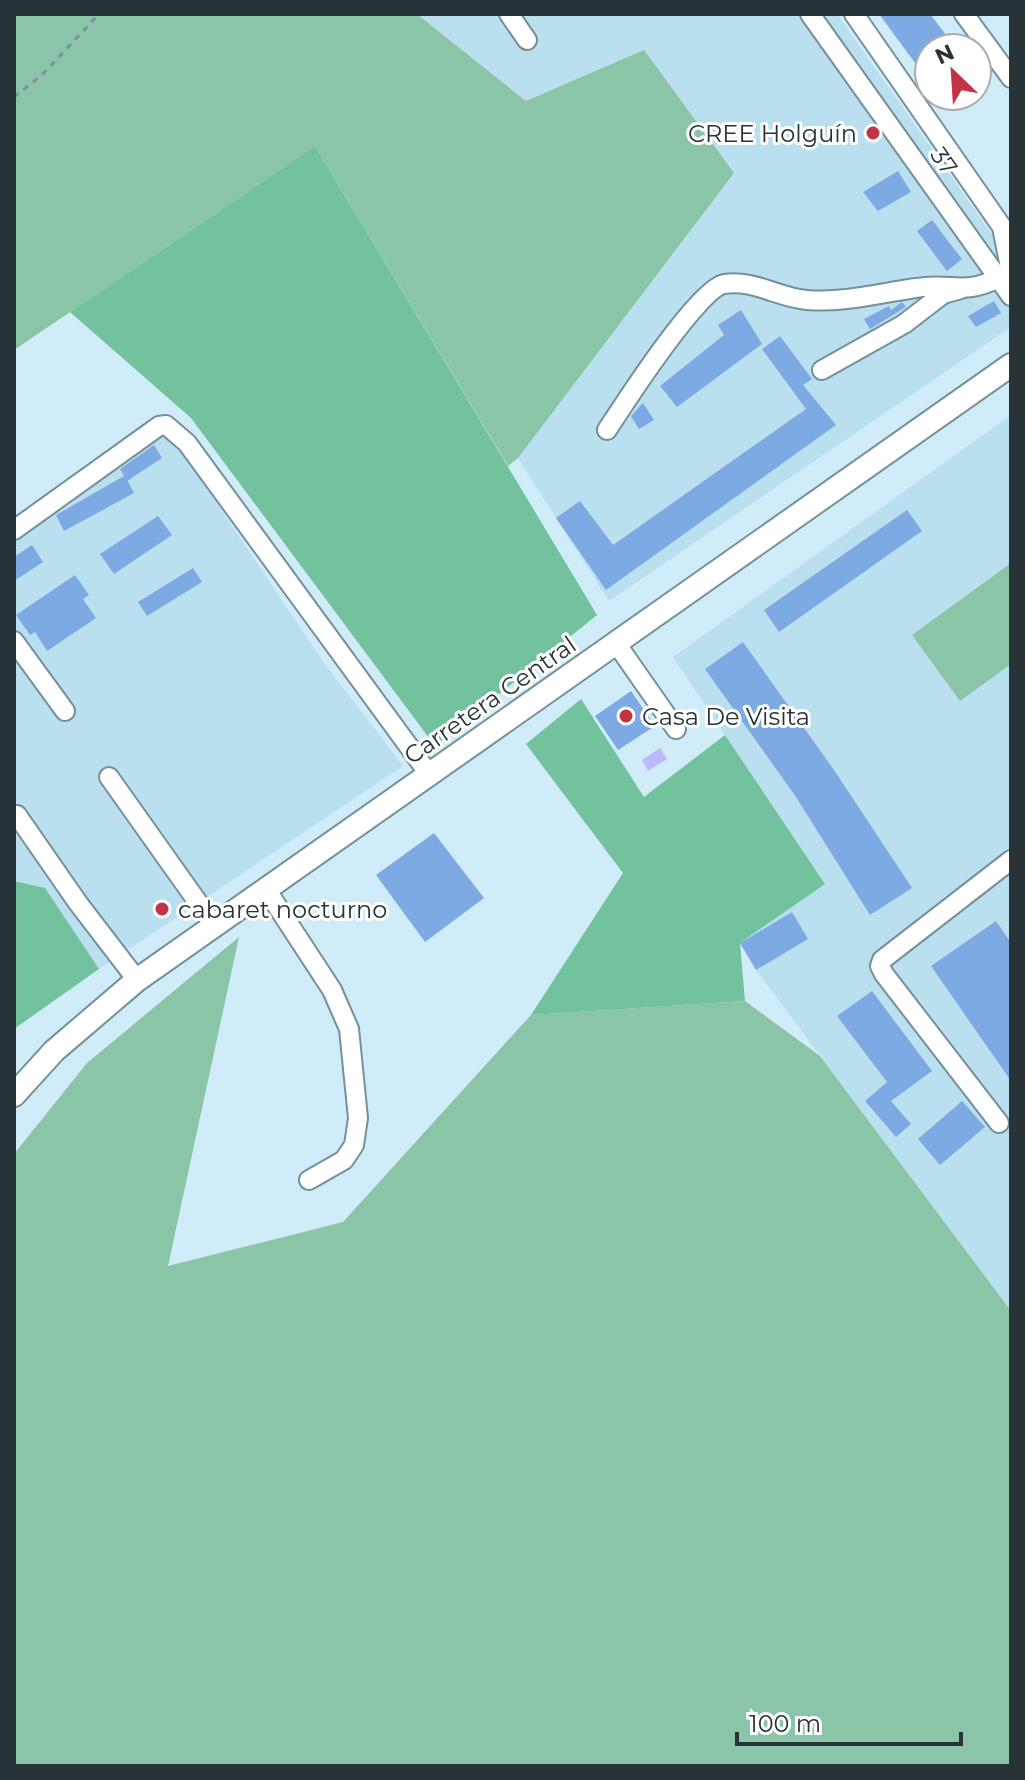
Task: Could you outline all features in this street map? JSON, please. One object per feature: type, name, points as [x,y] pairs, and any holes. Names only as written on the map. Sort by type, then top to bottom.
[{"type":"main road","name":"Carretera Central","points":[[14,1095],[54,1051],[137,980],[1011,365]]},
{"type":"main road","points":[[982,385],[1011,384]]},
{"type":"street","points":[[509,14],[527,40]]},
{"type":"street","name":"37","points":[[810,14],[1005,275]]},
{"type":"street","name":"37","points":[[854,14],[1002,227],[1005,275],[1011,296]]},
{"type":"street","points":[[964,14],[1011,78]]},
{"type":"street","points":[[607,430],[682,323],[705,296],[722,284],[761,287],[805,300],[867,297],[938,286],[979,288],[1005,275]]},
{"type":"street","points":[[822,370],[904,324],[943,294],[961,289]]},
{"type":"street","points":[[14,530],[159,426],[166,425],[187,443],[429,774]]},
{"type":"street","points":[[14,641],[65,711]]},
{"type":"street","points":[[616,643],[676,729]]},
{"type":"street","points":[[109,777],[214,925]]},
{"type":"street","points":[[17,815],[78,903],[137,980]]},
{"type":"street","points":[[999,1123],[880,966],[882,960],[1011,860]]},
{"type":"street","points":[[266,889],[332,990],[349,1029],[358,1118],[354,1145],[344,1160],[309,1180]]},
{"type":"path","points":[[14,97],[42,75],[99,14]]},
{"type":"shaded area","points":[[417,14],[837,14],[998,243],[1011,297],[1011,327],[609,601],[518,458],[734,173],[644,51],[526,101]]},
{"type":"shaded area","points":[[1011,415],[1011,1311],[756,970],[740,943],[825,884],[673,657]]},
{"type":"shaded area","points":[[167,429],[322,660],[403,766],[99,969],[45,888],[14,881],[14,540],[116,463]]},
{"type":"green space","points":[[14,14],[417,14],[526,101],[644,50],[734,173],[518,458],[508,466],[315,146],[14,350]]},
{"type":"green space","points":[[315,146],[597,615],[435,746],[191,418],[70,312]]},
{"type":"green space","points":[[1011,563],[1011,664],[960,701],[912,635]]},
{"type":"green space","points":[[581,699],[644,797],[725,735],[825,884],[740,943],[745,1001],[531,1015],[623,873],[526,744]]},
{"type":"green space","points":[[14,881],[45,888],[99,969],[14,1029]]},
{"type":"green space","points":[[239,937],[168,1266],[343,1222],[531,1015],[745,1001],[820,1056],[1011,1311],[1011,1766],[14,1766],[14,1154],[87,1063]]},
{"type":"water","points":[[660,748],[667,759],[648,771],[642,760]]},
{"type":"building","points":[[879,14],[930,14],[944,32],[913,32],[913,60]]},
{"type":"building","points":[[898,171],[911,192],[878,211],[863,192]]},
{"type":"building","points":[[932,220],[962,259],[947,271],[917,231]]},
{"type":"building","points":[[994,301],[1001,313],[976,327],[968,316]]},
{"type":"building","points":[[902,302],[906,307],[870,329],[864,319],[889,306],[891,310]]},
{"type":"building","points":[[741,310],[762,344],[677,407],[660,386],[724,335],[718,325]]},
{"type":"building","points":[[780,336],[812,379],[803,385],[836,425],[606,590],[556,518],[580,501],[613,545],[806,409],[762,349]]},
{"type":"building","points":[[643,403],[654,420],[639,429],[631,416]]},
{"type":"building","points":[[154,445],[162,458],[127,481],[134,493],[64,531],[56,515],[124,476],[120,469]]},
{"type":"building","points":[[907,510],[922,531],[779,632],[764,610]]},
{"type":"building","points":[[158,516],[172,535],[114,574],[100,554]]},
{"type":"building","points":[[32,545],[43,562],[14,581],[14,557]]},
{"type":"building","points":[[193,568],[202,582],[147,616],[138,602]]},
{"type":"building","points":[[75,575],[89,595],[83,599],[96,618],[47,651],[35,632],[30,635],[16,615]]},
{"type":"building","points":[[743,642],[834,770],[912,888],[870,915],[796,797],[705,669]]},
{"type":"building","points":[[631,691],[655,726],[618,750],[595,716]]},
{"type":"building","points":[[434,833],[484,898],[425,942],[376,875]]},
{"type":"building","points":[[792,912],[808,939],[756,970],[740,943]]},
{"type":"building","points":[[996,921],[1011,943],[1011,1081],[931,966]]},
{"type":"building","points":[[872,991],[932,1071],[891,1101],[911,1124],[896,1137],[865,1101],[887,1082],[837,1016]]},
{"type":"building","points":[[962,1101],[985,1127],[940,1165],[918,1139]]},
{"type":"place","name":"CREE Holguín","points":[[873,133]]},
{"type":"place","name":"Casa De Visita","points":[[626,716]]},
{"type":"place","name":"cabaret nocturno","points":[[162,909]]}]
